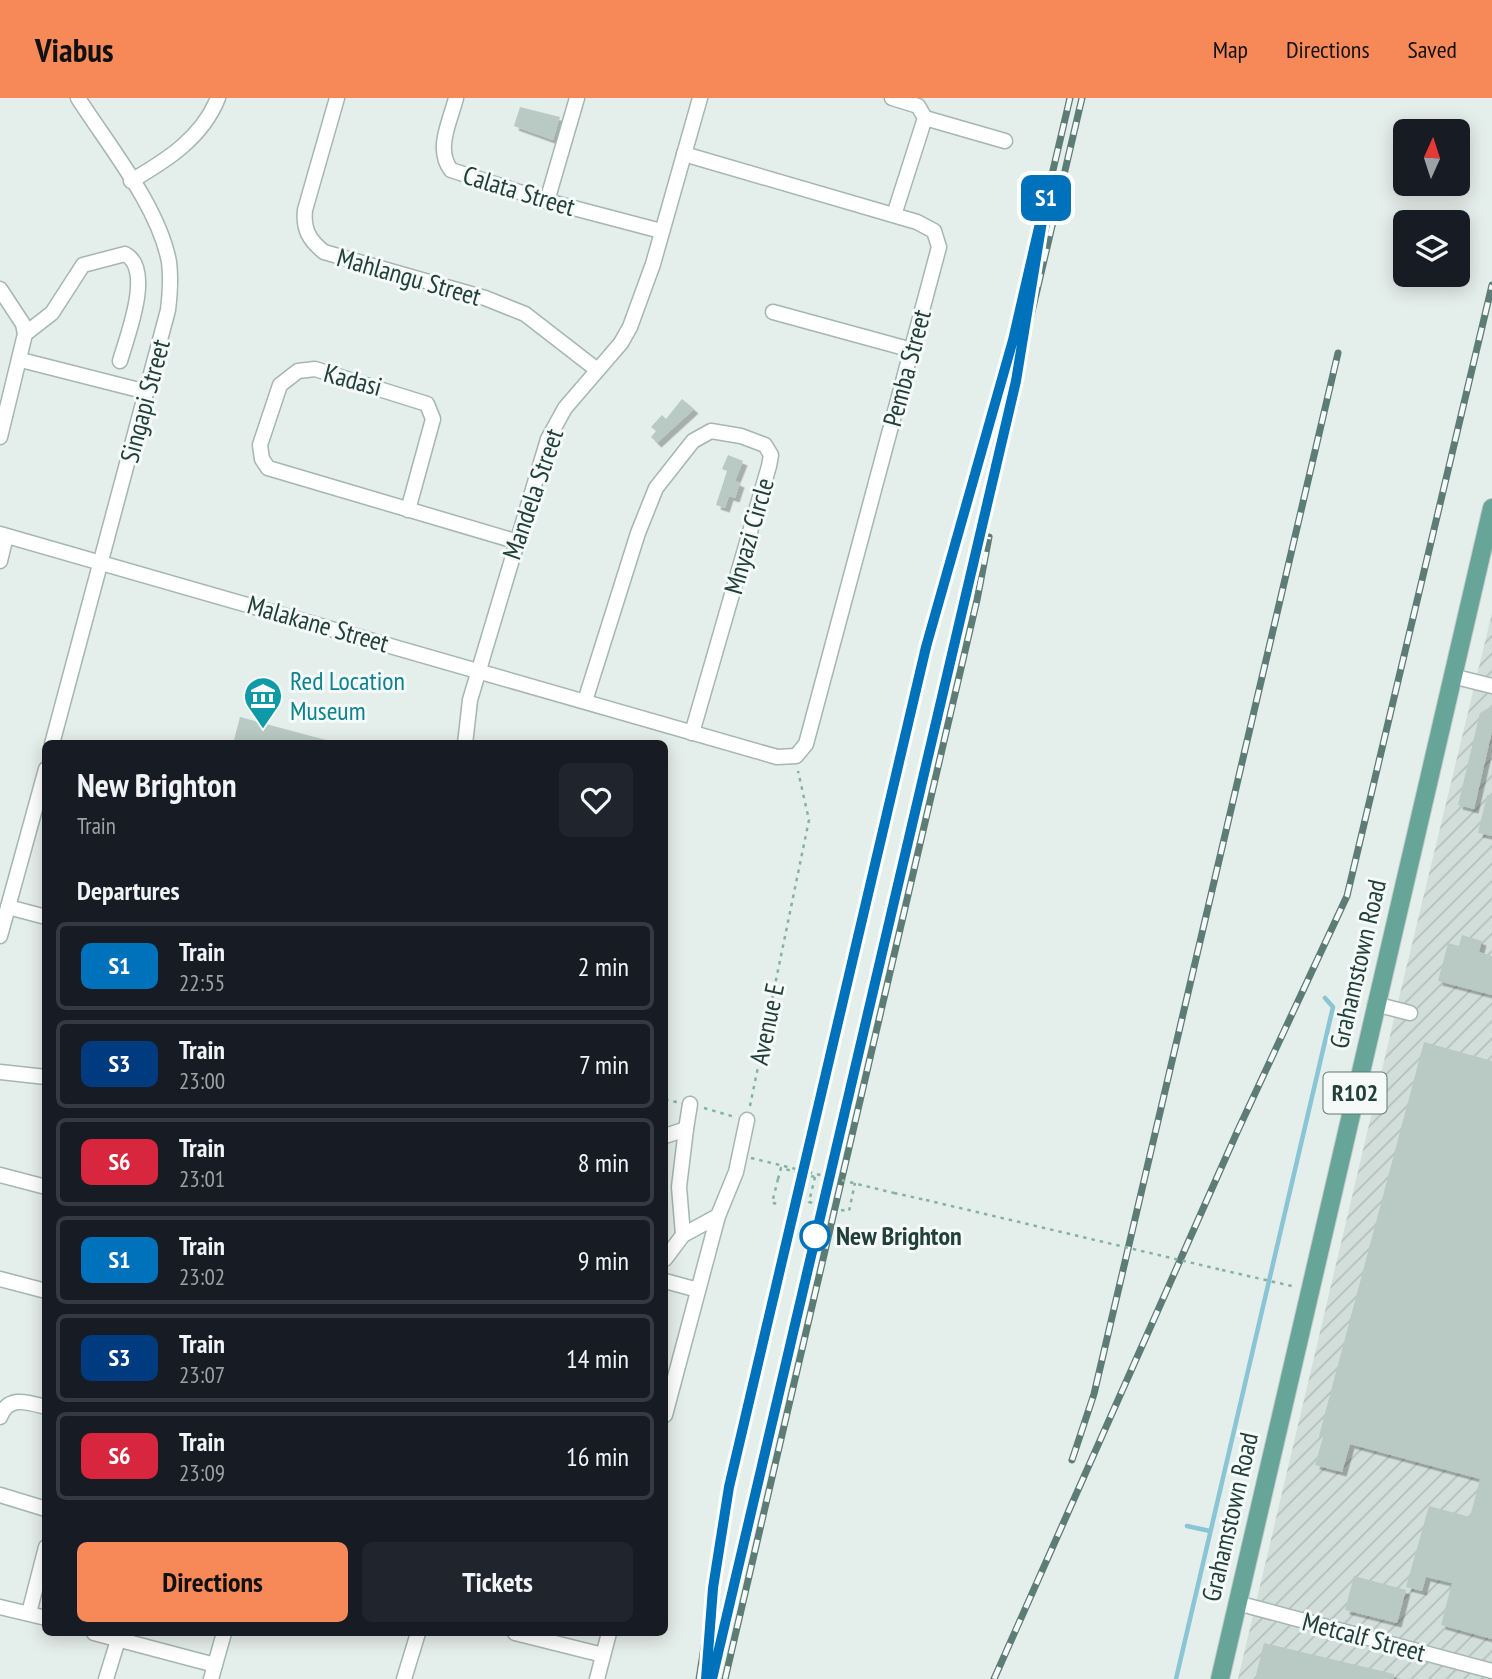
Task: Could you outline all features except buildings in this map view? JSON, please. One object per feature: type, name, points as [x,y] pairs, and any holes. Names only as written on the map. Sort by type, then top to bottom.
[{"type":"main road","name":"Grahamstown Road","points":[[1220,1679],[1492,508]]},
{"type":"street","name":"Singapi Street","points":[[53,740],[168,310],[170,274],[164,244],[131,181],[78,98]]},
{"type":"street","points":[[131,181],[165,161],[195,135],[210,116],[218,98]]},
{"type":"street","name":"Mahlangu Street","points":[[337,98],[305,210],[306,229],[315,245],[324,252],[485,298],[524,314],[596,369]]},
{"type":"street","name":"Calata Street","points":[[456,98],[442,148],[442,157],[451,170],[547,201],[662,231]]},
{"type":"street","points":[[547,201],[577,98]]},
{"type":"street","name":"Mandela Street","points":[[465,740],[466,715],[515,541],[555,425],[596,369],[621,343],[630,327],[662,231],[700,98]]},
{"type":"street","points":[[892,98],[918,106],[925,118],[1005,141]]},
{"type":"street","points":[[894,215],[925,118]]},
{"type":"street","name":"Pemba Street","points":[[684,154],[928,226],[937,237],[939,247],[806,744],[792,757]]},
{"type":"street","points":[[25,334],[52,313],[83,265],[125,254],[133,260],[139,290],[120,361]]},
{"type":"street","points":[[0,289],[23,324],[25,334],[21,360],[0,437]]},
{"type":"street","points":[[773,312],[912,350]]},
{"type":"street","points":[[21,360],[147,392]]},
{"type":"street","name":"Kadasi","points":[[408,509],[433,419],[427,404],[315,369],[298,371],[284,380],[260,445],[262,458],[268,468],[280,474],[515,541]]},
{"type":"street","name":"Mnyazi Circle","points":[[585,701],[638,533],[656,488],[685,450],[702,435],[711,431],[741,436],[765,445],[771,455],[692,733]]},
{"type":"street","points":[[0,561],[3,535]]},
{"type":"street","name":"Malakane Street","points":[[3,535],[692,733],[792,757]]},
{"type":"street","points":[[1452,676],[1492,686]]},
{"type":"street","points":[[0,936],[42,783]]},
{"type":"street","points":[[4,914],[42,917]]},
{"type":"street","points":[[1375,1004],[1410,1013]]},
{"type":"street","points":[[0,1072],[42,1077]]},
{"type":"street","points":[[675,1241],[678,1187],[690,1104]]},
{"type":"street","points":[[668,1404],[718,1216],[736,1172],[747,1120]]},
{"type":"street","points":[[668,1135],[686,1129]]},
{"type":"street","points":[[0,1175],[42,1186]]},
{"type":"street","points":[[675,1241],[718,1216]]},
{"type":"street","points":[[0,1279],[42,1291]]},
{"type":"street","points":[[668,1282],[698,1290]]},
{"type":"street","points":[[0,1417],[6,1406],[13,1402],[22,1401],[42,1406]]},
{"type":"street","points":[[0,1495],[42,1508]]},
{"type":"street","points":[[29,1613],[42,1563]]},
{"type":"street","name":"Metcalf Street","points":[[1237,1603],[1492,1671]]},
{"type":"street","points":[[0,1607],[42,1617]]},
{"type":"street","points":[[104,1636],[213,1672],[223,1636]]},
{"type":"street","points":[[404,1679],[417,1636]]},
{"type":"street","points":[[527,1636],[603,1655]]},
{"type":"street","points":[[597,1679],[608,1636]]},
{"type":"street","points":[[106,1679],[118,1640]]},
{"type":"path","name":"Avenue E","points":[[747,1120],[809,820],[799,773],[792,757]]},
{"type":"path","points":[[690,1104],[747,1120]]},
{"type":"path","points":[[751,1158],[1310,1290]]},
{"type":"path","points":[[780,1204],[772,1203],[781,1168],[815,1177],[809,1202],[816,1204]]},
{"type":"path","points":[[841,1210],[849,1211],[855,1183]]},
{"type":"shaded area","points":[[1492,613],[1492,1679],[1238,1679],[1398,1002]]},
{"type":"waterway","points":[[1176,1679],[1333,1007],[1325,998]]},
{"type":"waterway","points":[[1187,1526],[1210,1531]]},
{"type":"railway","points":[[699,1679],[729,1487],[903,740],[956,536],[1013,340],[1070,98]]},
{"type":"railway","points":[[712,1679],[1082,98]]},
{"type":"railway","points":[[994,1679],[1238,1130],[1347,896],[1492,285]]},
{"type":"railway","points":[[1072,1460],[1094,1394],[1338,353]]},
{"type":"railway","points":[[725,1679],[977,600],[989,537]]},
{"type":"train","name":"S1","points":[[706,1679],[713,1588],[729,1487],[903,740],[956,537],[1013,340],[1046,197],[1016,381],[712,1679]]},
{"type":"place","name":"Red Location Museum","points":[[263,730]]},
{"type":"place","name":"New Brighton","points":[[815,1236]]}]
